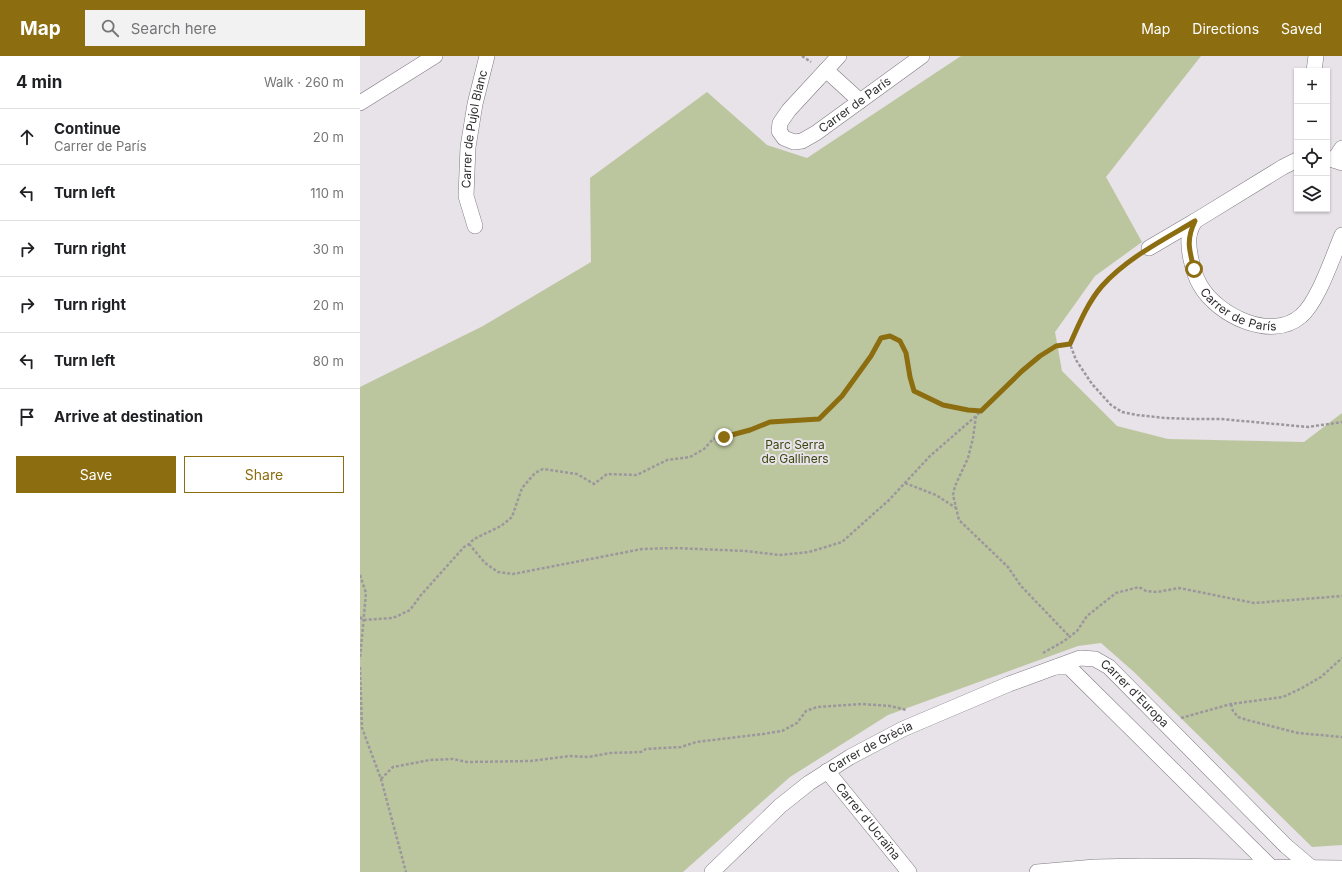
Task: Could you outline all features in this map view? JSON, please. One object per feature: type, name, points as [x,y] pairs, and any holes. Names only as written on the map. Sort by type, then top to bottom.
[{"type":"street","points":[[360,103],[436,56]]},
{"type":"street","name":"Carrer de Pujol Blanc","points":[[475,226],[466,196],[468,147],[475,104],[487,56]]},
{"type":"street","points":[[839,56],[820,67],[860,101]]},
{"type":"street","name":"Carrer de París","points":[[820,67],[780,123],[779,131],[784,138],[794,142],[802,141],[816,133],[922,56]]},
{"type":"street","points":[[1314,68],[1316,56]]},
{"type":"street","points":[[1149,248],[1294,162]]},
{"type":"street","name":"Carrer de París","points":[[1195,221],[1190,233],[1189,244],[1194,269],[1199,284],[1209,297],[1232,315],[1246,322],[1270,327],[1294,321],[1310,306],[1342,235]]},
{"type":"street","name":"Carrer d'Europa","points":[[1056,667],[1080,658],[1095,659],[1109,667],[1286,846],[1312,868]]},
{"type":"street","name":"Carrer de Grècia","points":[[712,872],[780,806],[809,783],[850,757],[903,729],[935,715],[1009,684],[1056,667]]},
{"type":"street","name":"Carrer d'Europa","points":[[1056,667],[1069,667],[1272,868]]},
{"type":"street","name":"Carrer d'Ucraïna","points":[[827,771],[909,872]]},
{"type":"street","points":[[1037,872],[1095,867],[1143,866],[1342,868]]},
{"type":"path","points":[[802,56],[820,67]]},
{"type":"path","points":[[1149,248],[1113,274],[1101,287],[1082,316],[1070,344],[1076,360],[1092,384],[1111,405],[1122,412],[1165,418],[1221,419],[1308,427],[1342,422]]},
{"type":"path","points":[[363,620],[393,618],[410,610],[421,595],[464,547],[474,539],[501,526],[512,517],[522,488],[535,473],[542,469],[577,474],[594,484],[607,474],[637,474],[667,460],[690,457],[704,449],[713,439],[750,430],[770,422],[819,419],[842,396],[871,356],[881,338],[890,336],[900,341],[906,353],[914,391],[943,405],[981,411]]},
{"type":"path","points":[[469,544],[485,563],[498,572],[513,574],[642,549],[674,548],[746,551],[779,555],[809,552],[842,542],[889,500],[930,456],[976,416],[1022,371],[1040,356],[1056,346],[1070,344]]},
{"type":"path","points":[[976,416],[968,458],[955,486],[953,495],[959,520],[1008,567],[1021,586],[1069,636],[1077,631],[1087,616],[1116,593],[1139,587],[1146,591],[1157,592],[1179,588],[1254,604],[1342,596]]},
{"type":"path","points":[[905,483],[936,495],[956,508]]},
{"type":"path","points":[[360,576],[366,593],[360,660]]},
{"type":"path","points":[[360,616],[363,620]]},
{"type":"path","points":[[1167,726],[1184,717],[1231,704],[1282,697],[1321,677],[1342,658]]},
{"type":"path","points":[[360,667],[362,728],[381,778],[406,872]]},
{"type":"path","points":[[381,778],[393,768],[430,760],[453,759],[467,762],[530,761],[570,756],[588,757],[610,752],[641,752],[646,749],[681,747],[696,742],[782,731],[797,723],[806,711],[817,707],[862,704],[890,706],[935,715]]},
{"type":"path","points":[[1231,704],[1233,711],[1238,717],[1247,720],[1298,733],[1342,737]]},
{"type":"green space","name":"Parc Serra de Galliners","points":[[961,56],[1201,56],[1106,177],[1142,242],[1095,276],[1055,332],[1062,371],[1117,426],[1168,439],[1304,442],[1342,413],[1342,845],[1312,847],[1134,672],[1101,643],[1078,646],[888,715],[790,777],[683,872],[360,872],[360,387],[483,326],[591,262],[590,178],[707,92],[767,145],[807,158]]},
{"type":"route","points":[[724,437],[750,430],[770,422],[819,419],[842,396],[871,356],[881,338],[890,336],[900,341],[906,353],[914,391],[943,405],[981,411],[1022,371],[1040,356],[1056,346],[1070,344],[1082,316],[1101,287],[1113,274],[1149,248],[1195,221],[1190,233],[1189,244],[1194,269]]}]
